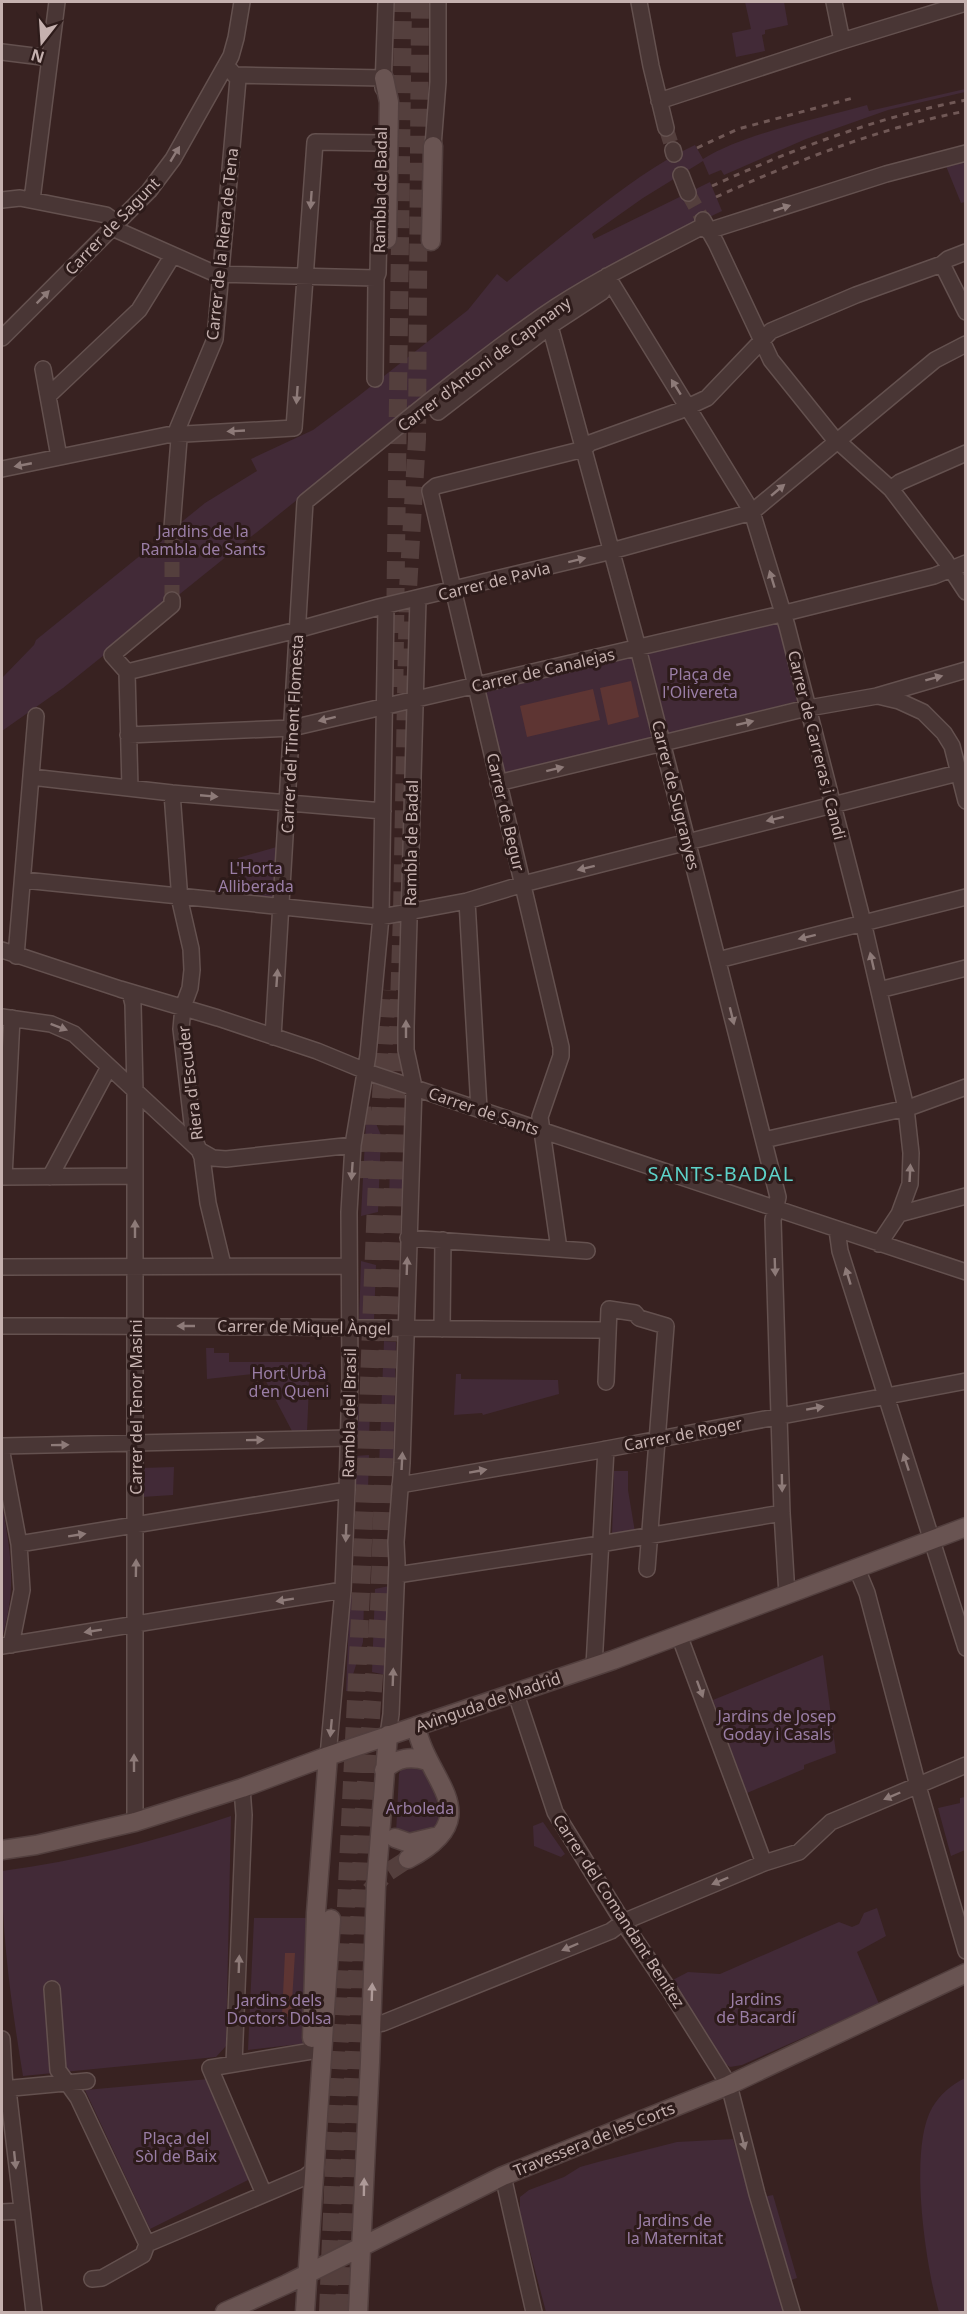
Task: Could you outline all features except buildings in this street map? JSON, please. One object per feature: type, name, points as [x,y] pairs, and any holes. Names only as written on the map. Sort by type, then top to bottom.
[{"type":"main road","points":[[384,78],[389,102],[387,239]]},
{"type":"main road","points":[[431,241],[433,146]]},
{"type":"main road","name":"Avinguda de Madrid","points":[[2,1850],[36,1845],[135,1822],[242,1788],[388,1735],[594,1666],[966,1527]]},
{"type":"main road","points":[[408,1859],[419,1853],[439,1835],[449,1818],[450,1808],[443,1784],[420,1744],[416,1726]]},
{"type":"main road","points":[[358,2313],[376,1886],[388,1735]]},
{"type":"main road","points":[[318,2103],[313,2082],[312,2051],[315,1922],[328,1756]]},
{"type":"main road","points":[[384,1770],[396,1761],[407,1758],[428,1761]]},
{"type":"main road","points":[[395,1838],[417,1843],[439,1835]]},
{"type":"main road","points":[[305,2313],[331,1920]]},
{"type":"main road","name":"Travessera de les Corts","points":[[225,2313],[503,2176],[729,2085],[966,1973]]},
{"type":"street","points":[[32,200],[57,2]]},
{"type":"street","name":"Carrer de Sagunt","points":[[2,338],[149,191],[170,164],[230,70],[242,2]]},
{"type":"street","name":"Rambla de Badal","points":[[375,379],[376,278],[378,273],[386,2]]},
{"type":"street","points":[[433,146],[438,82],[438,2]]},
{"type":"street","points":[[639,2],[666,128]]},
{"type":"street","points":[[834,2],[842,41]]},
{"type":"street","points":[[659,101],[966,3]]},
{"type":"street","points":[[2,52],[50,58]]},
{"type":"street","points":[[230,70],[384,78]]},
{"type":"street","name":"Carrer de la Riera de Tena","points":[[172,528],[179,434],[177,430],[214,339],[238,79],[230,70]]},
{"type":"street","points":[[2,469],[179,434],[294,428],[315,142],[382,143]]},
{"type":"street","name":"Carrer d'Antoni de Capmany","points":[[305,502],[430,401],[608,276],[705,225],[966,153]]},
{"type":"street","points":[[681,175],[688,193]]},
{"type":"street","points":[[2,200],[20,198],[106,215],[117,223],[119,231],[212,273],[376,278]]},
{"type":"street","points":[[705,225],[771,360],[837,441],[891,489],[959,566],[966,592]]},
{"type":"street","points":[[584,449],[590,443],[707,398],[771,331],[856,295],[942,264],[966,252]]},
{"type":"street","points":[[48,396],[139,310],[172,255]]},
{"type":"street","points":[[942,264],[966,312]]},
{"type":"street","name":"Carrer de Carreras i Candi","points":[[608,276],[752,512],[783,613],[863,922],[906,1108],[911,1153],[910,1184],[899,1214],[879,1245]]},
{"type":"street","name":"Carrer d'Antoni de Capmany","points":[[438,412],[546,321],[602,292]]},
{"type":"street","name":"Carrer de Sugranyes","points":[[546,321],[584,449],[638,648],[778,1197],[773,1220],[781,1414],[782,1513],[787,1595]]},
{"type":"street","name":"Carrer de Pavia","points":[[127,672],[454,591],[752,512],[935,360],[966,344]]},
{"type":"street","points":[[43,369],[59,457]]},
{"type":"street","name":"Carrer de Begur","points":[[559,1249],[540,1117],[561,1056],[561,1047],[430,491],[436,486],[584,449]]},
{"type":"street","points":[[891,489],[900,482],[966,453]]},
{"type":"street","name":"Carrer del Tinent Flomesta","points":[[273,1037],[305,502]]},
{"type":"street","name":"Carrer de Canalejas","points":[[128,735],[292,728],[783,613],[934,576],[959,566]]},
{"type":"street","name":"Rambla de Badal","points":[[414,1087],[406,1050],[418,599]]},
{"type":"street","points":[[130,788],[127,672],[112,655],[172,605],[172,600]]},
{"type":"street","name":"Rambla de Badal","points":[[366,1071],[381,917],[386,606]]},
{"type":"street","points":[[498,783],[808,709],[877,696],[966,670]]},
{"type":"street","points":[[877,696],[888,697],[911,706],[935,724],[952,746],[962,772],[966,801]]},
{"type":"street","points":[[16,956],[36,716]]},
{"type":"street","points":[[24,879],[381,917],[467,902],[523,884],[962,772]]},
{"type":"street","points":[[31,777],[172,793],[383,811]]},
{"type":"street","name":"Riera d'Escuder","points":[[172,793],[180,896],[191,950],[192,970],[190,988],[183,1007],[181,1029],[192,1123],[223,1265]]},
{"type":"street","points":[[718,960],[966,897]]},
{"type":"street","points":[[467,902],[479,1109]]},
{"type":"street","name":"Carrer de Sants","points":[[2,950],[317,1051],[366,1071],[542,1131],[879,1245],[966,1272]]},
{"type":"street","points":[[879,990],[966,968]]},
{"type":"street","name":"Carrer del Tenor Masini","points":[[130,992],[133,1004],[135,1090],[135,1822]]},
{"type":"street","points":[[135,1176],[3,1177],[7,1018],[51,1024],[69,1031],[86,1043],[199,1150],[213,1158],[226,1159],[354,1145]]},
{"type":"street","points":[[50,1177],[109,1067]]},
{"type":"street","name":"Rambla del Brasil","points":[[328,1756],[343,1590],[347,1490],[350,1326],[349,1212],[354,1145],[366,1071]]},
{"type":"street","points":[[388,1735],[391,1714],[397,1575],[396,1542],[414,1087]]},
{"type":"street","points":[[764,1140],[906,1108],[966,1087]]},
{"type":"street","points":[[899,1214],[966,1196]]},
{"type":"street","points":[[837,1230],[840,1251],[884,1395],[966,1648]]},
{"type":"street","points":[[408,1238],[587,1251]]},
{"type":"street","points":[[442,1329],[443,1240]]},
{"type":"street","points":[[2,1268],[348,1266]]},
{"type":"street","points":[[606,1382],[609,1309],[635,1313],[639,1318],[666,1326],[647,1569]]},
{"type":"street","name":"Carrer de Miquel Àngel","points":[[2,1326],[350,1326],[406,1329],[607,1330]]},
{"type":"street","name":"Carrer de Roger","points":[[400,1485],[606,1449],[781,1414],[966,1381]]},
{"type":"street","points":[[2,1446],[349,1438]]},
{"type":"street","points":[[594,1666],[606,1449]]},
{"type":"street","points":[[2,1453],[19,1544],[22,1590],[6,1646],[343,1590]]},
{"type":"street","points":[[19,1544],[347,1490]]},
{"type":"street","points":[[397,1575],[782,1513]]},
{"type":"street","points":[[857,1569],[867,1593],[918,1786],[966,1951]]},
{"type":"street","points":[[679,1635],[764,1863]]},
{"type":"street","name":"Carrer del Comandant Benítez","points":[[516,1694],[555,1812],[622,1922],[670,1991],[729,2085],[751,2173],[792,2313]]},
{"type":"street","points":[[371,2025],[383,2023],[470,1989],[611,1930],[622,1922],[764,1863],[799,1852],[831,1822],[966,1766]]},
{"type":"street","points":[[234,2064],[244,1810],[242,1788]]},
{"type":"street","points":[[52,1989],[58,2070],[78,2098],[147,2244],[144,2254],[102,2278],[92,2279]]},
{"type":"street","points":[[2,2039],[3,2089],[9,2098],[34,2313]]},
{"type":"street","points":[[264,2194],[210,2068],[312,2051]]},
{"type":"street","points":[[3,2089],[87,2081]]},
{"type":"street","points":[[147,2244],[305,2177],[315,2169]]},
{"type":"street","points":[[503,2176],[534,2313]]},
{"type":"street","points":[[2,2212],[21,2211]]},
{"type":"green space","points":[[745,2],[784,2],[788,25],[765,30],[765,34],[762,35],[765,51],[736,57],[732,33],[751,29]]},
{"type":"green space","name":"Jardins de la Rambla de Sants","points":[[965,89],[965,92],[888,110],[806,139],[724,175],[721,170],[709,175],[703,161],[643,198],[592,234],[594,239],[710,182],[722,211],[666,238],[323,479],[63,688],[2,731],[2,678],[34,645],[36,640],[205,503],[257,471],[251,459],[313,430],[468,310],[497,274],[507,282],[641,176],[695,145],[703,159],[760,134],[805,121],[867,105],[869,111]]},
{"type":"green space","points":[[963,161],[965,202],[961,203],[946,166]]},
{"type":"green space","name":"Plaça de l'Olivereta","points":[[781,619],[802,700],[667,735],[645,652]]},
{"type":"green space","points":[[631,655],[652,738],[504,775],[484,690]]},
{"type":"green space","name":"L'Horta Alliberada","points":[[280,846],[276,900],[234,896],[238,858]]},
{"type":"green space","points":[[367,1103],[381,1135],[378,1212],[361,1216]]},
{"type":"green space","points":[[390,1161],[407,1162],[405,1207],[389,1202]]},
{"type":"green space","points":[[361,1261],[376,1265],[374,1321],[359,1321]]},
{"type":"green space","points":[[384,1341],[396,1342],[393,1466],[379,1466]]},
{"type":"green space","name":"Hort Urbà d'en Queni","points":[[206,1348],[214,1348],[214,1353],[229,1353],[229,1362],[310,1362],[307,1432],[293,1433],[260,1370],[253,1374],[207,1379]]},
{"type":"green space","points":[[456,1374],[461,1374],[461,1379],[558,1380],[559,1394],[483,1415],[482,1413],[454,1415]]},
{"type":"green space","points":[[354,1407],[370,1407],[369,1443],[353,1445]]},
{"type":"green space","points":[[369,1455],[368,1490],[354,1495],[355,1456]]},
{"type":"green space","points":[[174,1467],[173,1495],[142,1497],[142,1468]]},
{"type":"green space","points":[[614,1471],[628,1471],[628,1490],[635,1532],[612,1535]]},
{"type":"green space","points":[[2,1504],[8,1539],[11,1587],[2,1638]]},
{"type":"green space","points":[[389,1586],[386,1675],[372,1672],[375,1589]]},
{"type":"green space","points":[[350,1595],[364,1599],[363,1642],[348,1691],[346,1691]]},
{"type":"green space","name":"Jardins de Josep Goday i Casals","points":[[823,1655],[836,1753],[804,1765],[804,1769],[747,1793],[713,1700]]},
{"type":"green space","name":"Arboleda","points":[[405,1766],[421,1766],[443,1806],[441,1818],[434,1830],[418,1837],[396,1833],[399,1774]]},
{"type":"green space","points":[[965,1797],[965,1850],[951,1856],[938,1808],[960,1803],[960,1798]]},
{"type":"green space","points":[[231,1816],[226,2046],[216,2057],[23,2076],[8,1974],[2,1871],[60,1862],[117,1849]]},
{"type":"green space","points":[[543,1822],[565,1854],[561,1857],[534,1846],[533,1826]]},
{"type":"green space","name":"Jardins de Bacardí","points":[[877,1908],[886,1936],[857,1952],[879,2004],[742,2065],[730,2067],[720,2060],[669,1982],[688,1972],[720,1974],[839,1922],[852,1927],[859,1924],[864,1913]]},
{"type":"green space","name":"Jardins dels Doctors Dolsa","points":[[254,1918],[311,1918],[309,2043],[248,2050]]},
{"type":"green space","points":[[965,2078],[965,2312],[939,2312],[925,2239],[920,2179],[921,2151],[925,2127],[932,2108],[946,2090]]},
{"type":"green space","name":"Plaça del Sòl de Baix","points":[[209,2079],[254,2177],[150,2229],[85,2090]]},
{"type":"green space","name":"Jardins de la Maternitat","points":[[733,2139],[786,2312],[546,2312],[520,2214],[520,2197],[529,2190],[564,2177],[580,2167],[598,2162],[677,2142]]},
{"type":"green space","points":[[773,2195],[797,2278],[788,2281],[763,2197]]},
{"type":"shaded area","points":[[631,681],[639,717],[608,725],[600,688]]},
{"type":"shaded area","points":[[593,689],[600,720],[527,737],[520,706]]},
{"type":"shaded area","points":[[285,1953],[295,1953],[291,2017],[282,2016]]},
{"type":"tunnel","points":[[394,714],[403,2]]},
{"type":"tunnel","points":[[344,2312],[363,1825],[379,1609],[402,913],[408,589],[417,439],[420,2]]},
{"type":"tunnel","points":[[666,128],[673,150]]},
{"type":"tunnel","points":[[688,193],[703,220]]},
{"type":"tunnel","points":[[172,528],[172,600]]},
{"type":"tunnel","points":[[328,2312],[387,990]]},
{"type":"tunnel","points":[[362,1107],[365,1178]]},
{"type":"tunnel","points":[[370,1891],[385,1874],[408,1859]]},
{"type":"railway","points":[[697,148],[738,129],[853,98]]},
{"type":"railway","points":[[712,186],[773,159],[868,125],[966,100]]},
{"type":"railway","points":[[716,197],[838,147],[901,127],[966,111]]},
{"type":"district","name":"SANTS-BADAL","points":[[721,1173]]}]
